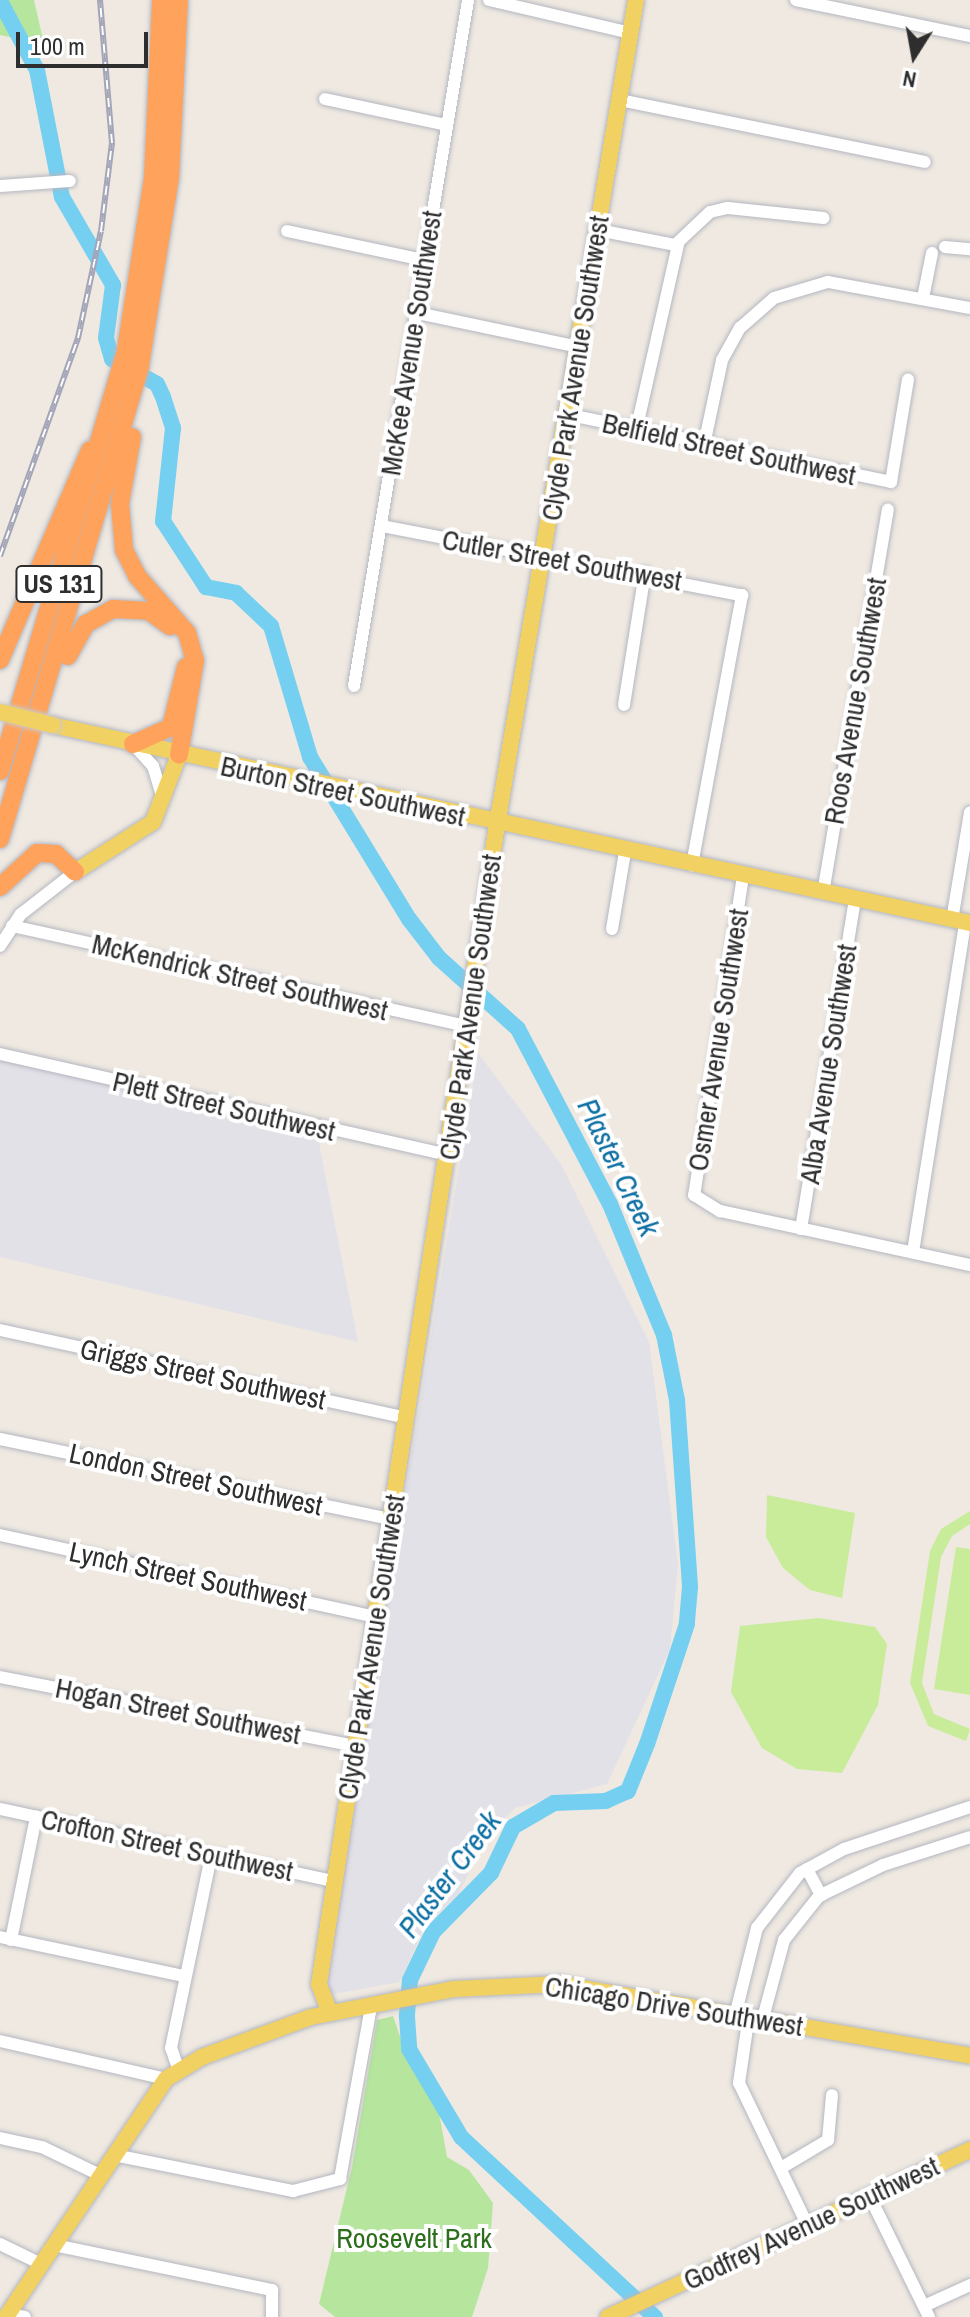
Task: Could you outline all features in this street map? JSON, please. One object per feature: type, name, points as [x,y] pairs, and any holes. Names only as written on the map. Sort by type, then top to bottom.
[{"type":"highway","name":"US 131","points":[[0,771],[116,394],[168,107],[161,0]]},
{"type":"highway","name":"US 131","points":[[0,839],[51,681],[130,409],[158,273],[168,107],[179,0]]},
{"type":"highway","points":[[0,660],[116,394]]},
{"type":"highway","points":[[130,409],[133,441],[120,504],[124,550],[137,576],[183,628],[195,661],[179,755]]},
{"type":"highway","points":[[51,681],[99,614],[132,608],[162,619],[185,651],[181,693],[171,727],[133,744]]},
{"type":"highway","points":[[0,887],[37,853],[56,854],[75,872]]},
{"type":"main road","name":"Clyde Park Avenue Southwest","points":[[330,2013],[319,1984],[334,1881],[449,1155],[497,825],[636,0]]},
{"type":"main road","name":"Burton Street Southwest","points":[[0,712],[497,825],[963,922]]},
{"type":"main road","points":[[75,872],[147,828],[163,806],[179,755]]},
{"type":"main road","name":"Chicago Drive Southwest","points":[[172,2074],[330,2013],[422,1996],[559,1984],[970,2056]]},
{"type":"main road","points":[[13,2316],[41,2264],[172,2074]]},
{"type":"main road","name":"Godfrey Avenue Southwest","points":[[608,2317],[970,2150]]},
{"type":"street","name":"McKee Avenue Southwest","points":[[354,686],[468,0]]},
{"type":"street","points":[[489,0],[631,33]]},
{"type":"street","points":[[796,0],[970,36]]},
{"type":"street","points":[[325,99],[446,125]]},
{"type":"street","points":[[620,100],[925,162]]},
{"type":"street","points":[[0,186],[70,181]]},
{"type":"street","points":[[636,431],[678,244],[710,212],[728,208],[823,218]]},
{"type":"street","points":[[598,230],[678,244]]},
{"type":"street","points":[[287,231],[424,260]]},
{"type":"street","points":[[945,247],[970,249]]},
{"type":"street","points":[[923,298],[932,253]]},
{"type":"street","points":[[704,445],[722,360],[760,307],[801,285],[828,282],[970,308]]},
{"type":"street","points":[[418,313],[579,347]]},
{"type":"street","name":"Belfield Street Southwest","points":[[566,414],[891,482],[908,379]]},
{"type":"street","name":"Roos Avenue Southwest","points":[[823,893],[888,509]]},
{"type":"street","name":"Cutler Street Southwest","points":[[382,526],[543,562],[572,558],[742,595],[692,865]]},
{"type":"street","points":[[624,705],[645,573]]},
{"type":"street","points":[[133,744],[156,772],[163,806]]},
{"type":"street","points":[[913,1252],[963,922],[970,812]]},
{"type":"street","points":[[612,929],[625,852]]},
{"type":"street","points":[[0,946],[12,926],[75,872]]},
{"type":"street","name":"Osmer Avenue Southwest","points":[[743,876],[696,1173],[699,1203],[801,1229]]},
{"type":"street","name":"Alba Avenue Southwest","points":[[801,1229],[855,900]]},
{"type":"street","name":"McKendrick Street Southwest","points":[[12,926],[469,1020]]},
{"type":"street","name":"Plett Street Southwest","points":[[0,1054],[449,1155]]},
{"type":"street","points":[[801,1229],[970,1265]]},
{"type":"street","name":"Griggs Street Southwest","points":[[0,1330],[407,1418]]},
{"type":"street","name":"London Street Southwest","points":[[0,1439],[391,1519]]},
{"type":"street","name":"Lynch Street Southwest","points":[[0,1535],[376,1617]]},
{"type":"street","name":"Hogan Street Southwest","points":[[0,1677],[355,1746]]},
{"type":"street","points":[[807,2224],[739,2083],[757,1928],[807,1869],[970,1807]]},
{"type":"street","name":"Crofton Street Southwest","points":[[0,1809],[334,1881]]},
{"type":"street","points":[[36,1817],[6,1939],[183,1976]]},
{"type":"street","points":[[749,2015],[784,1940],[821,1895],[883,1865],[970,1837]]},
{"type":"street","points":[[0,2041],[172,2074],[171,2048],[183,1976],[211,1856]]},
{"type":"street","points":[[807,1869],[821,1895]]},
{"type":"street","points":[[114,2155],[293,2191],[340,2179],[379,2004]]},
{"type":"street","points":[[781,2168],[828,2140],[832,2095]]},
{"type":"street","points":[[0,2138],[42,2147],[100,2175]]},
{"type":"street","points":[[869,2195],[926,2311],[970,2285]]},
{"type":"street","points":[[0,2244],[41,2264]]},
{"type":"street","points":[[54,2245],[272,2290],[272,2317]]},
{"type":"shaded area","points":[[478,1053],[561,1164],[649,1342],[678,1565],[670,1649],[607,1784],[515,1808],[484,1840],[459,1894],[425,1926],[400,1982],[333,1994],[326,1985]]},
{"type":"shaded area","points":[[0,1059],[317,1133],[358,1342],[0,1257]]},
{"type":"green space","points":[[0,0],[34,0],[44,44],[0,35]]},
{"type":"green space","points":[[767,1495],[855,1513],[842,1598],[810,1590],[783,1568],[766,1537]]},
{"type":"green space","points":[[970,1511],[970,1524],[952,1536],[941,1557],[922,1683],[934,1714],[970,1729],[966,1741],[928,1726],[910,1683],[930,1551],[941,1529]]},
{"type":"green space","points":[[956,1547],[970,1549],[970,1695],[934,1689]]},
{"type":"green space","points":[[819,1618],[875,1627],[887,1644],[878,1705],[842,1773],[797,1769],[762,1748],[731,1692],[740,1626]]},
{"type":"green space","name":"Roosevelt Park","points":[[393,2016],[409,2062],[436,2096],[447,2157],[469,2170],[493,2203],[488,2268],[472,2317],[335,2317],[319,2304],[352,2167],[377,2020]]},
{"type":"waterway","name":"Plaster Creek","points":[[0,1],[37,70],[62,197],[113,285],[106,338],[112,359],[157,384],[173,428],[163,521],[206,587],[236,593],[271,626],[310,757],[409,919],[439,958],[518,1029],[610,1204],[664,1335],[677,1400],[690,1587],[687,1624],[647,1744],[628,1791],[606,1801],[554,1803],[513,1827],[491,1873],[433,1932],[410,1980],[407,2017],[409,2049],[461,2137],[655,2317]]},
{"type":"railway","points":[[0,556],[78,338],[101,231],[112,143],[100,0]]}]
